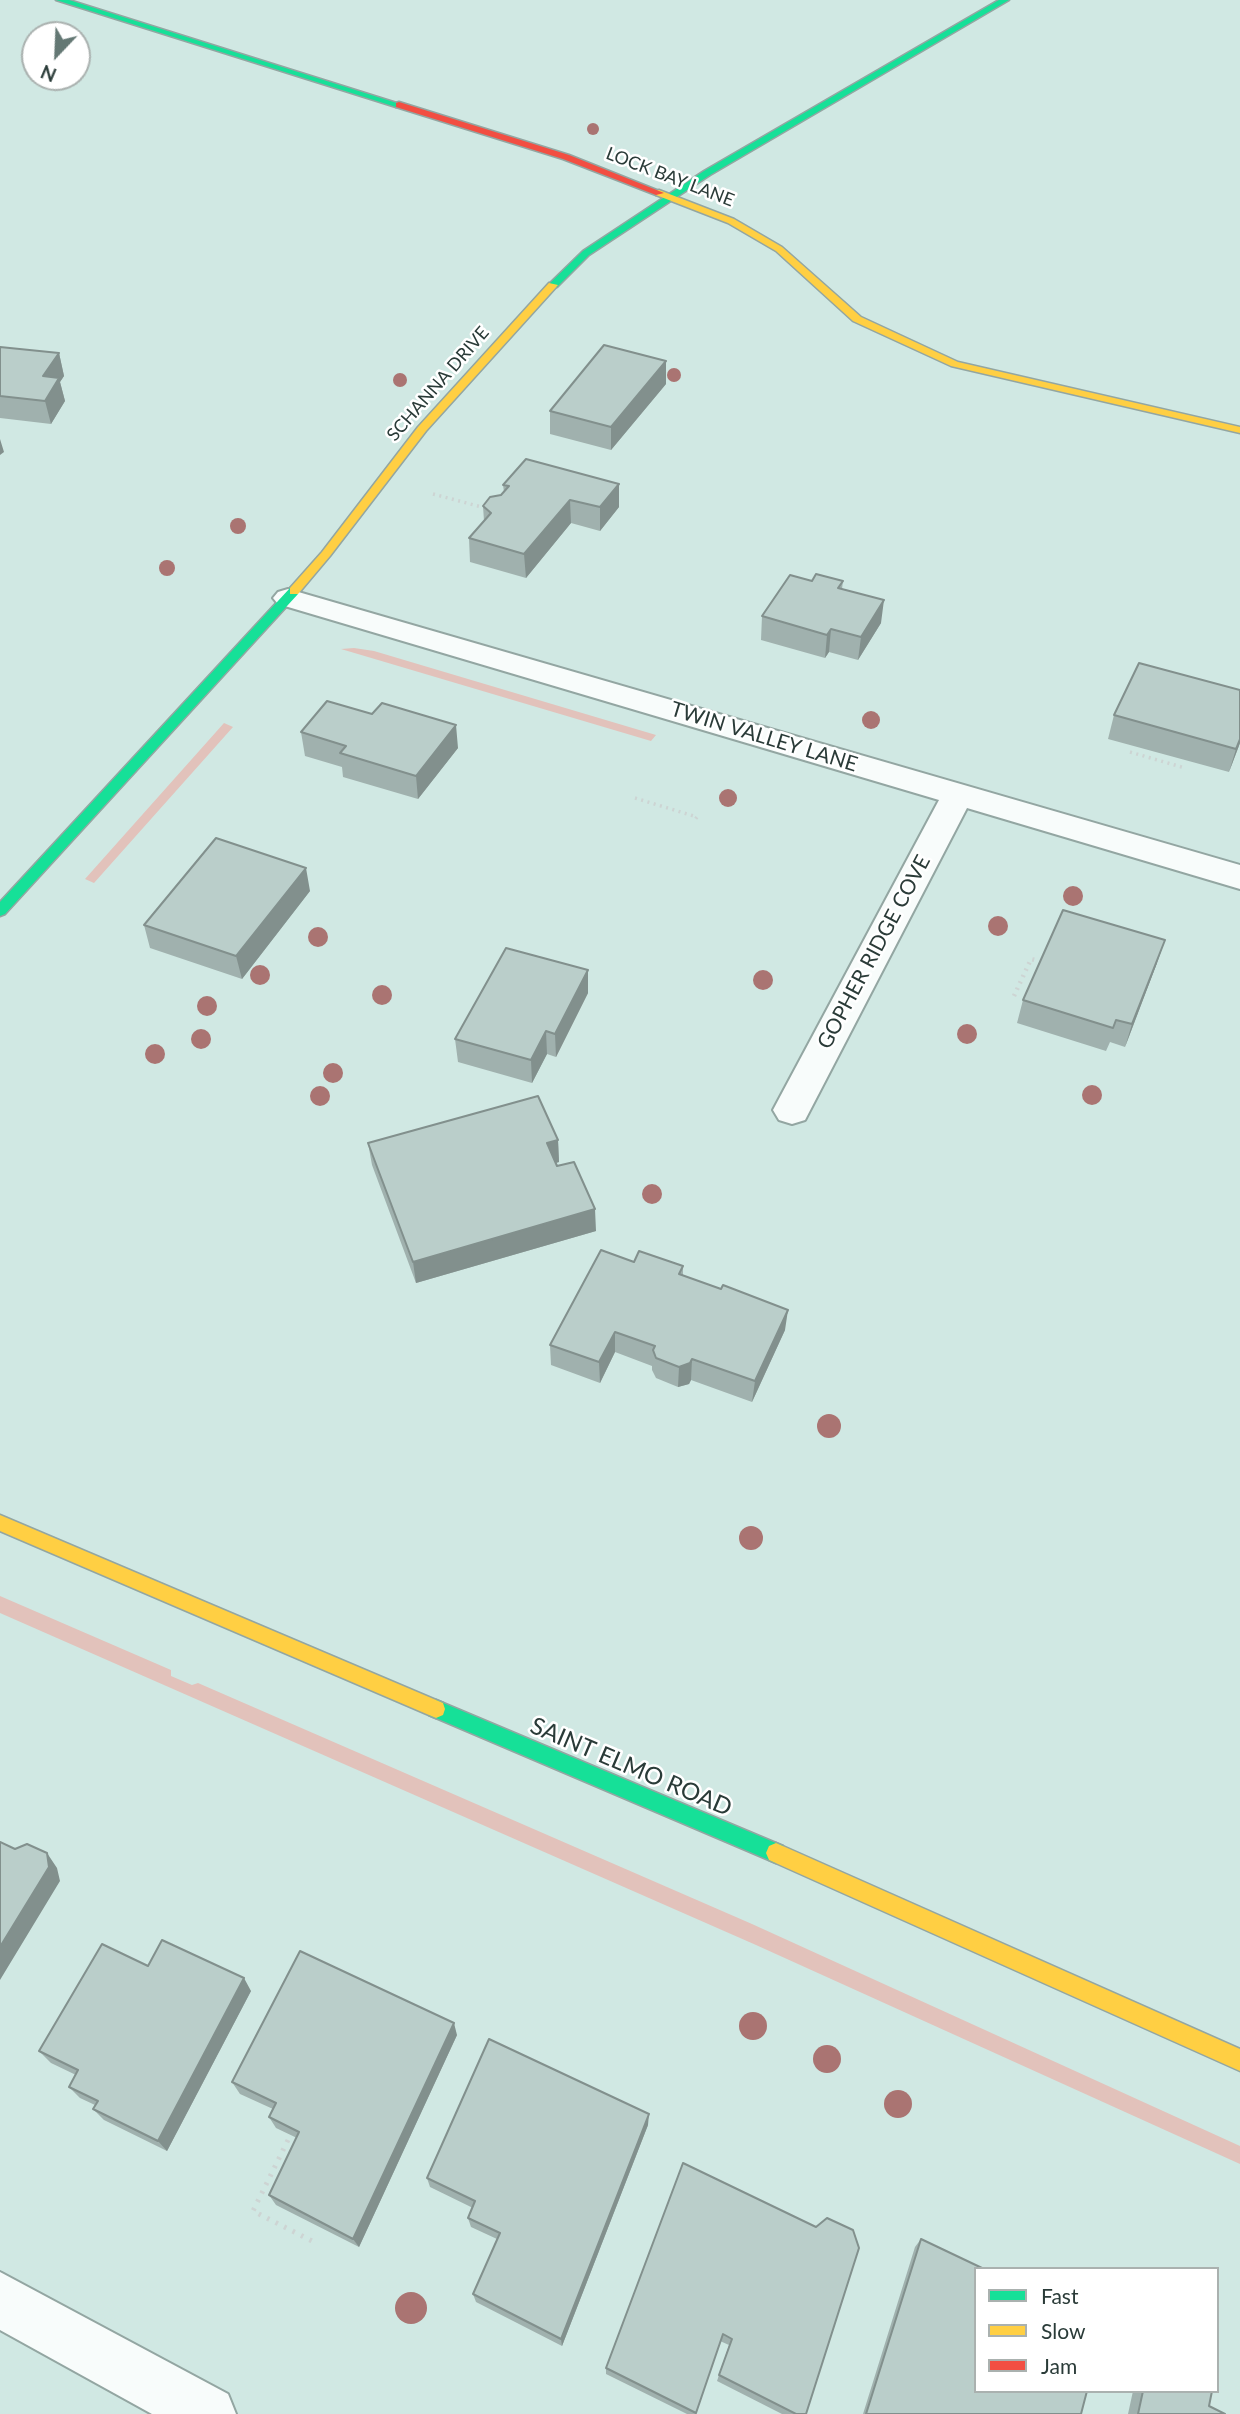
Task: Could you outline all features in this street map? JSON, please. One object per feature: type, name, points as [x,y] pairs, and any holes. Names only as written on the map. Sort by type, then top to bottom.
[{"type":"street","name":"LOCK BAY LANE","points":[[60,0],[566,158],[731,221],[779,249],[858,319],[956,364],[1240,430]]},
{"type":"street","name":"SCHANNA DRIVE","points":[[0,911],[288,598],[326,554],[422,429],[554,283],[586,253],[707,173],[1004,0]]},
{"type":"street","name":"TWIN VALLEY LANE","points":[[288,598],[1240,877]]},
{"type":"street","name":"GOPHER RIDGE COVE","points":[[792,1110],[958,794]]},
{"type":"street","name":"SAINT ELMO ROAD","points":[[0,1524],[794,1861],[1240,2060]]},
{"type":"street","points":[[0,2300],[208,2414]]},
{"type":"path","points":[[426,492],[496,511]]},
{"type":"path","points":[[1130,752],[1185,768]]},
{"type":"path","points":[[635,798],[697,817],[694,821]]},
{"type":"path","points":[[1014,996],[1031,959],[1039,961]]},
{"type":"path","points":[[288,2140],[253,2211],[312,2241]]},
{"type":"shaded area","points":[[341,649],[374,651],[656,735],[651,741]]},
{"type":"shaded area","points":[[224,723],[233,727],[94,883],[85,879]]},
{"type":"shaded area","points":[[0,1596],[171,1670],[171,1676],[192,1685],[198,1683],[752,1924],[1240,2146],[1240,2164],[756,1945],[0,1613]]},
{"type":"building","points":[[604,345],[666,361],[611,427],[550,411]]},
{"type":"building","points":[[0,347],[59,353],[43,376],[59,378],[45,401],[0,396]]},
{"type":"building","points":[[526,459],[619,484],[600,507],[570,500],[524,554],[469,538],[491,513],[483,506],[490,497],[501,495],[509,486],[503,485]]},
{"type":"building","points":[[816,574],[843,581],[838,588],[884,600],[861,637],[831,629],[827,635],[762,616],[790,575],[812,581]]},
{"type":"building","points":[[1139,663],[1240,690],[1240,739],[1236,749],[1114,715]]},
{"type":"building","points":[[327,701],[372,714],[382,703],[456,725],[416,776],[340,753],[346,746],[301,732]]},
{"type":"building","points":[[216,838],[306,868],[236,956],[144,925]]},
{"type":"building","points":[[1063,910],[1165,940],[1132,1024],[1116,1020],[1113,1028],[1023,1000]]},
{"type":"building","points":[[506,948],[588,970],[555,1034],[546,1031],[531,1060],[455,1039]]},
{"type":"building","points":[[538,1096],[558,1140],[547,1143],[557,1166],[574,1162],[595,1209],[413,1262],[368,1143]]},
{"type":"building","points":[[601,1250],[634,1262],[639,1251],[683,1266],[679,1274],[721,1289],[723,1285],[788,1310],[755,1381],[692,1359],[690,1363],[679,1367],[656,1358],[653,1350],[655,1346],[615,1332],[599,1362],[550,1345]]},
{"type":"building","points":[[0,1842],[15,1849],[27,1844],[47,1853],[49,1867],[0,1947]]},
{"type":"building","points":[[162,1940],[244,1978],[158,2141],[93,2109],[98,2101],[69,2087],[78,2070],[39,2051],[102,1944],[148,1966]]},
{"type":"building","points":[[300,1951],[454,2023],[353,2239],[269,2195],[299,2132],[269,2117],[276,2103],[232,2082]]},
{"type":"building","points":[[489,2039],[649,2114],[561,2339],[473,2294],[500,2233],[468,2218],[475,2201],[427,2178]]},
{"type":"building","points":[[683,2163],[816,2227],[827,2218],[853,2230],[859,2248],[806,2414],[796,2414],[719,2375],[732,2339],[723,2334],[696,2413],[606,2368]]},
{"type":"building","points":[[921,2239],[980,2267],[974,2267],[974,2393],[1086,2393],[1081,2414],[866,2414]]},
{"type":"building","points":[[1143,2393],[1212,2393],[1209,2406],[1225,2414],[1138,2414]]},
{"type":"traffic: fast","points":[[60,0],[399,105]]},
{"type":"traffic: fast","points":[[553,285],[586,253],[707,173],[1005,0]]},
{"type":"traffic: fast","points":[[0,911],[294,591]]},
{"type":"traffic: fast","points":[[436,1709],[776,1853]]},
{"type":"traffic: slow","points":[[659,193],[731,221],[779,249],[857,319],[955,364],[1240,430]]},
{"type":"traffic: slow","points":[[294,591],[326,554],[422,429],[553,285]]},
{"type":"traffic: slow","points":[[0,1523],[436,1709]]},
{"type":"traffic: slow","points":[[776,1853],[1240,2060]]},
{"type":"traffic: jam","points":[[399,105],[566,157],[659,193]]}]
